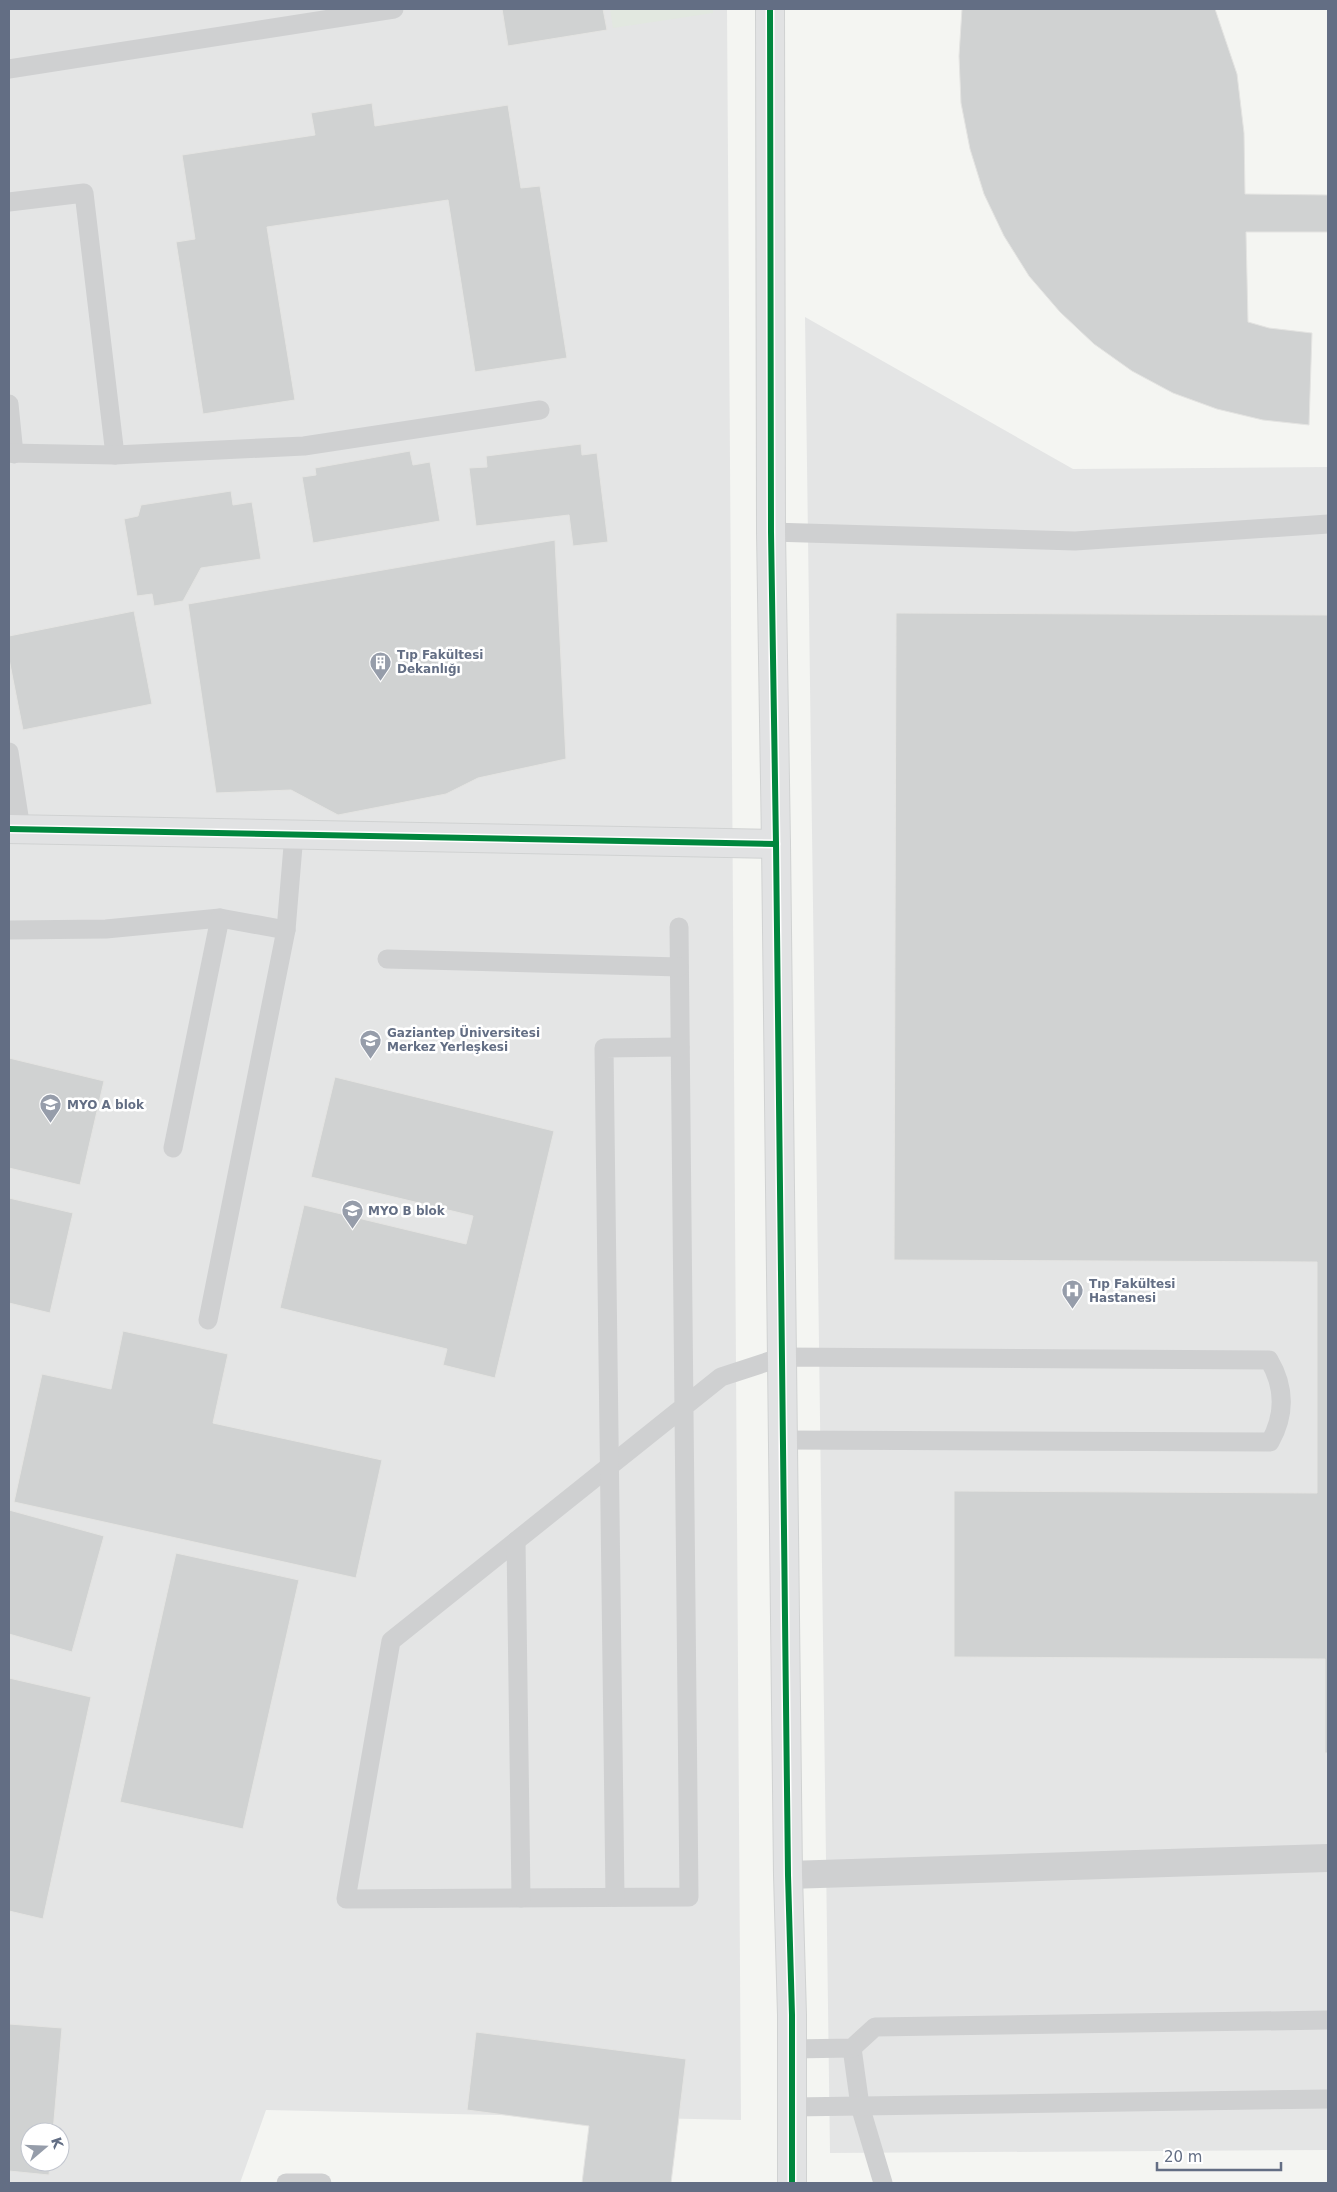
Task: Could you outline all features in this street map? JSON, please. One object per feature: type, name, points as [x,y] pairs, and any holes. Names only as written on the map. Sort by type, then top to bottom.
[{"type":"street","points":[[770,9],[771,532],[788,1875],[792,2050],[792,2183]]},
{"type":"street","points":[[15,829],[776,844]]},
{"type":"street","points":[[788,1875],[1328,1858]]},
{"type":"lane","points":[[9,69],[394,9]]},
{"type":"lane","points":[[9,202],[84,193],[115,455]]},
{"type":"lane","points":[[9,404],[11,454],[115,455],[304,446],[540,410]]},
{"type":"lane","points":[[771,532],[1075,540],[1328,524]]},
{"type":"lane","points":[[9,752],[15,829]]},
{"type":"lane","points":[[208,1320],[286,930],[294,834]]},
{"type":"lane","points":[[9,930],[106,929],[220,918],[286,930]]},
{"type":"lane","points":[[173,1148],[220,918]]},
{"type":"lane","points":[[679,928],[679,967],[684,1407],[689,1897],[346,1900],[391,1641],[684,1407],[721,1377],[782,1357],[1269,1360],[1278,1380],[1282,1401],[1279,1422],[1270,1442],[783,1440]]},
{"type":"lane","points":[[387,959],[679,967]]},
{"type":"lane","points":[[615,1897],[611,1465],[604,1048],[680,1047]]},
{"type":"lane","points":[[516,1541],[521,1898]]},
{"type":"lane","points":[[792,2050],[852,2048],[875,2027],[1328,2020]]},
{"type":"lane","points":[[852,2048],[860,2106],[883,2183]]},
{"type":"lane","points":[[792,2107],[1328,2099]]},
{"type":"lane","points":[[286,2183],[322,2183]]},
{"type":"shaded area","name":"Gaziantep Üniversitesi Merkez Yerleşkesi","points":[[9,9],[727,9],[741,2120],[266,2110],[240,2183],[9,2183]]},
{"type":"shaded area","points":[[610,9],[713,9],[713,13],[613,28]]},
{"type":"shaded area","name":"Tıp Fakültesi Hastanesi","points":[[805,317],[1073,469],[1328,467],[1328,2150],[830,2153]]},
{"type":"building","points":[[502,9],[603,9],[607,30],[508,46]]},
{"type":"building","points":[[962,9],[1215,9],[1237,74],[1244,133],[1245,194],[1328,195],[1328,232],[1246,232],[1248,322],[1269,328],[1312,333],[1309,425],[1263,420],[1217,409],[1173,393],[1132,371],[1094,344],[1060,312],[1029,276],[1004,236],[984,194],[970,149],[961,103],[959,56]]},
{"type":"building","points":[[372,103],[375,126],[508,105],[521,188],[540,186],[567,358],[475,372],[448,200],[267,227],[295,400],[203,414],[176,242],[195,239],[182,155],[315,135],[311,113]]},
{"type":"building","points":[[581,444],[582,455],[597,453],[608,542],[573,546],[569,515],[476,526],[469,468],[487,467],[486,456]]},
{"type":"building","points":[[410,451],[413,465],[430,462],[440,521],[313,543],[302,477],[316,475],[315,468]]},
{"type":"building","points":[[231,491],[233,505],[252,502],[261,559],[201,568],[183,601],[154,606],[152,594],[137,596],[124,519],[138,516],[141,505]]},
{"type":"building","name":"Tıp Fakültesi Dekanlığı","points":[[555,540],[566,759],[478,778],[446,794],[338,815],[291,790],[216,793],[188,604]]},
{"type":"building","points":[[134,611],[152,704],[23,730],[9,659],[9,636]]},
{"type":"building","points":[[896,613],[1328,615],[1328,1753],[1325,1753],[1325,1659],[954,1657],[954,1491],[1317,1493],[1317,1262],[894,1260]]},
{"type":"building","name":"MYO A blok","points":[[9,1058],[104,1081],[80,1185],[9,1168]]},
{"type":"building","name":"MYO B blok","points":[[335,1077],[554,1131],[495,1378],[443,1365],[447,1349],[280,1308],[304,1205],[466,1244],[473,1216],[311,1177]]},
{"type":"building","points":[[9,1198],[73,1213],[50,1313],[9,1303]]},
{"type":"building","points":[[123,1331],[228,1354],[213,1423],[382,1460],[356,1578],[14,1502],[42,1374],[111,1389]]},
{"type":"building","points":[[9,1510],[104,1536],[72,1652],[9,1634]]},
{"type":"building","points":[[176,1553],[299,1580],[243,1829],[120,1802]]},
{"type":"building","points":[[9,1678],[91,1697],[43,1919],[9,1911]]},
{"type":"building","points":[[9,2024],[62,2028],[54,2122],[20,2122],[20,2172],[49,2172],[49,2175],[9,2171]]},
{"type":"building","points":[[476,2032],[686,2059],[671,2183],[582,2183],[589,2126],[467,2110]]},
{"type":"cycle path","points":[[9,829],[776,844],[771,532],[770,9]]},
{"type":"cycle path","points":[[776,844],[788,1875],[792,2015],[792,2183]]},
{"type":"place","name":"Tıp Fakültesi Dekanlığı","points":[[381,681]]},
{"type":"place","name":"Gaziantep Üniversitesi Merkez Yerleşkesi","points":[[371,1059]]},
{"type":"place","name":"MYO A blok","points":[[51,1124]]},
{"type":"place","name":"MYO B blok","points":[[352,1230]]},
{"type":"place","name":"Tıp Fakültesi Hastanesi","points":[[1073,1310]]}]
